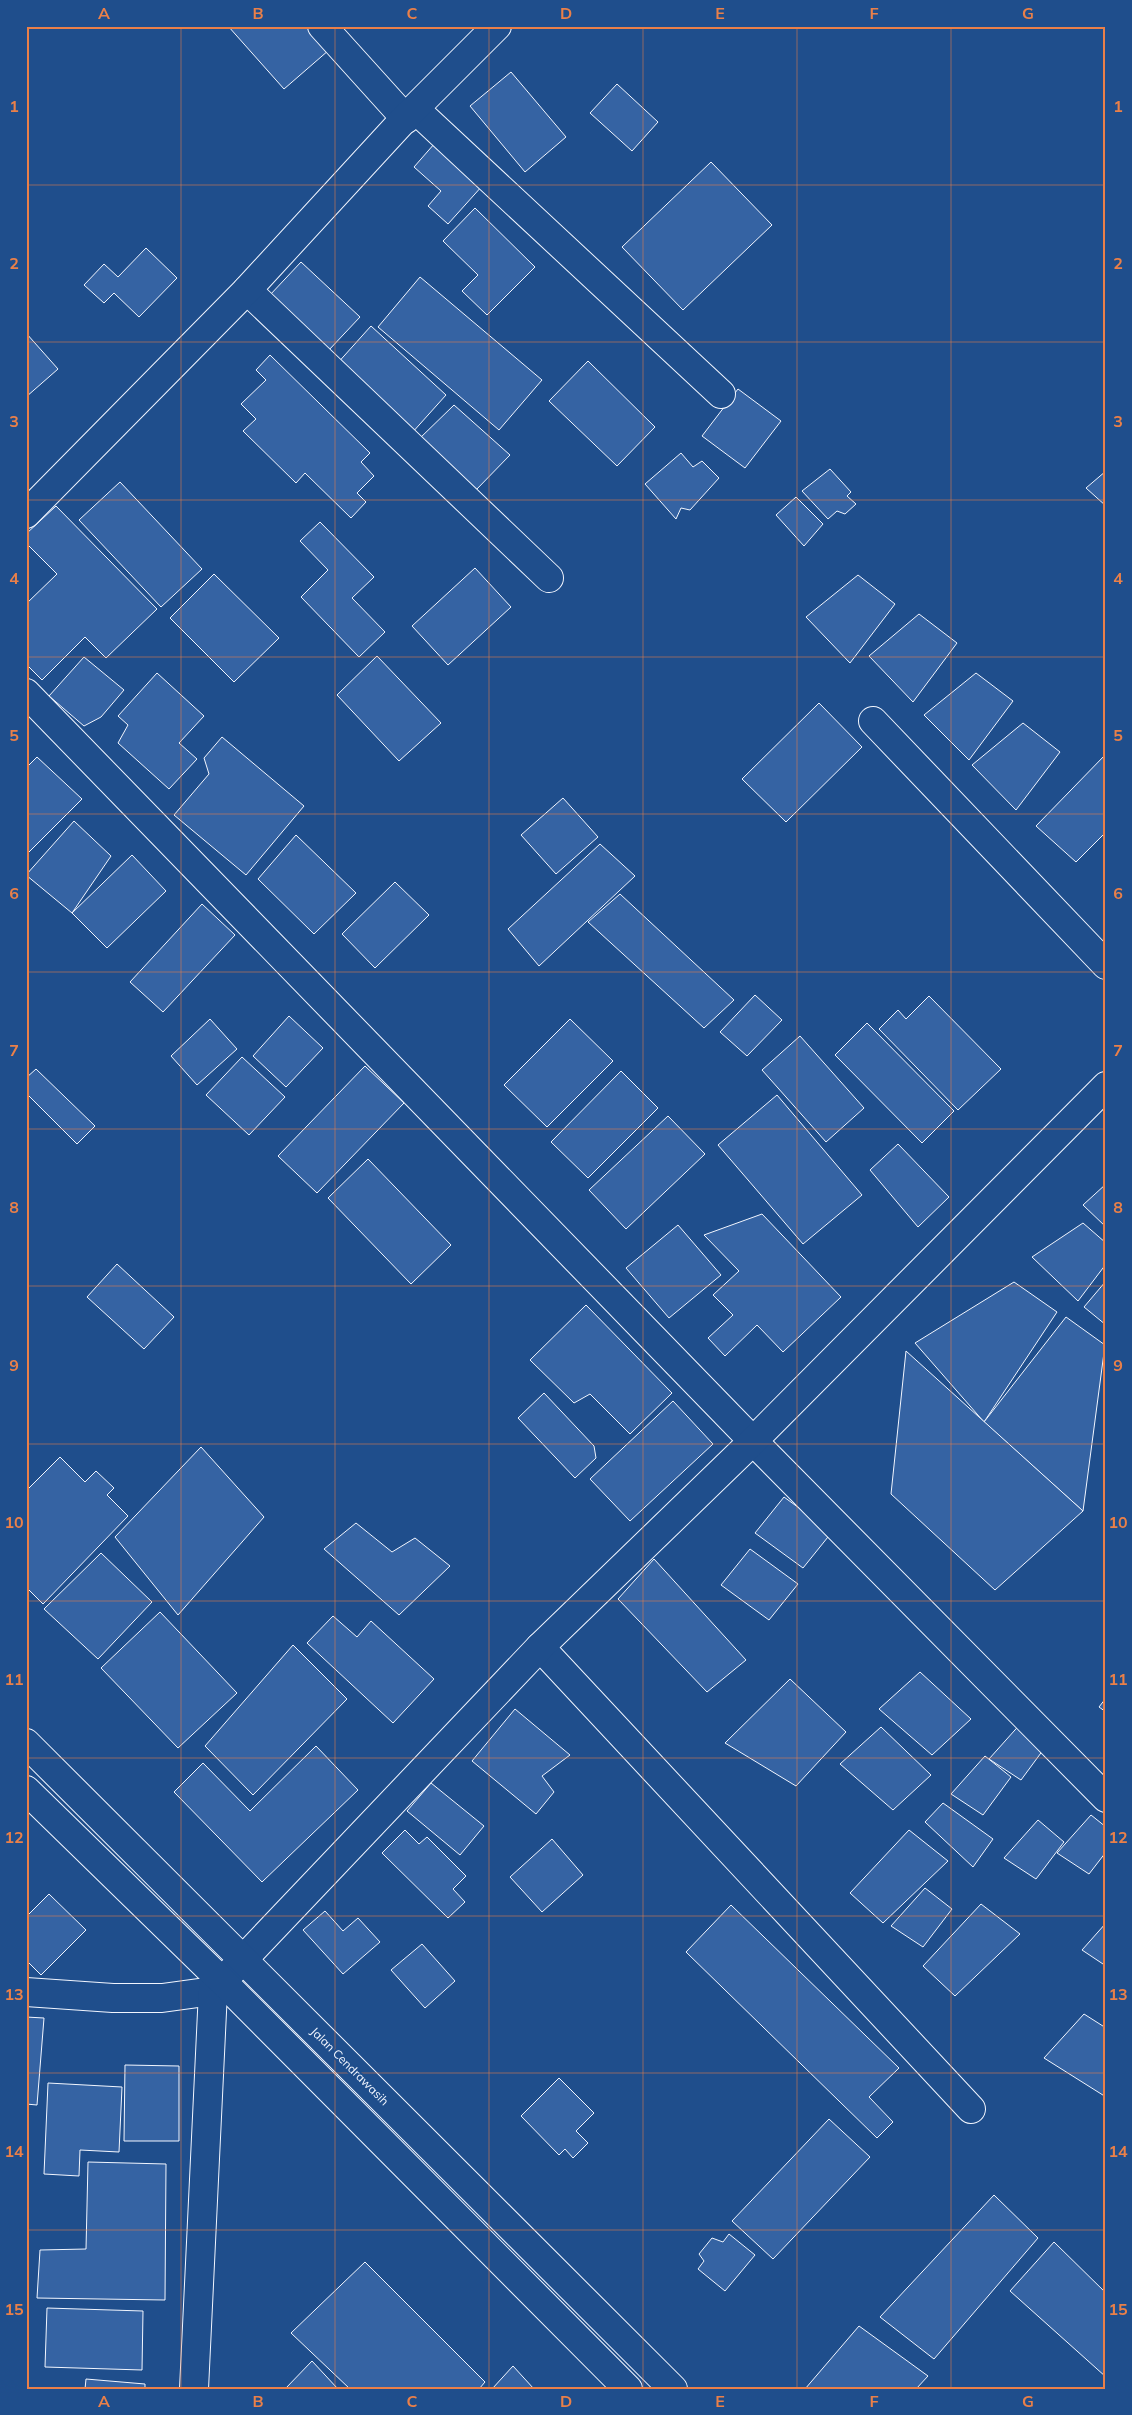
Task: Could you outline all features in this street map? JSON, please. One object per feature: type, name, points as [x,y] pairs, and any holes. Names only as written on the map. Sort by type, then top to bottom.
[{"type":"street","points":[[322,26],[411,114],[721,394]]},
{"type":"street","points":[[30,504],[247,290],[411,114],[497,26]]},
{"type":"street","points":[[247,290],[549,578]]},
{"type":"street","points":[[26,694],[753,1441],[1103,1790]]},
{"type":"street","points":[[873,721],[1106,965]]},
{"type":"street","points":[[26,1992],[113,1998],[162,1998],[218,1987],[540,1647],[753,1441],[1106,1086]]},
{"type":"street","points":[[540,1647],[971,2109]]},
{"type":"street","name":"Jalan Cendrawasih","points":[[26,1743],[673,2389]]},
{"type":"street","points":[[26,1790],[218,1987],[628,2389]]},
{"type":"street","points":[[194,2389],[218,1987]]},
{"type":"building","points":[[228,26],[307,26],[329,50],[284,89]]},
{"type":"building","points":[[511,72],[566,137],[525,172],[470,106]]},
{"type":"building","points":[[617,84],[658,122],[632,151],[590,113]]},
{"type":"building","points":[[435,143],[483,185],[448,224],[428,206],[441,191],[414,167]]},
{"type":"building","points":[[711,162],[772,225],[683,310],[622,247]]},
{"type":"building","points":[[475,208],[535,267],[487,315],[462,291],[478,275],[443,241]]},
{"type":"building","points":[[146,248],[177,278],[139,317],[114,293],[104,303],[84,285],[104,264],[118,277]]},
{"type":"building","points":[[301,262],[360,317],[328,351],[269,296]]},
{"type":"building","points":[[420,277],[542,380],[499,430],[378,327]]},
{"type":"building","points":[[371,326],[446,395],[411,434],[335,366]]},
{"type":"building","points":[[26,333],[58,369],[26,397]]},
{"type":"building","points":[[270,355],[370,453],[361,462],[374,476],[357,493],[366,502],[351,518],[305,473],[296,483],[243,431],[256,419],[241,404],[266,380],[256,370]]},
{"type":"building","points":[[588,361],[655,427],[617,466],[549,401]]},
{"type":"building","points":[[738,389],[781,421],[745,468],[702,436]]},
{"type":"building","points":[[454,405],[510,455],[475,491],[418,440]]},
{"type":"building","points":[[681,453],[693,467],[702,461],[719,478],[690,510],[681,508],[676,519],[645,484]]},
{"type":"building","points":[[830,469],[851,492],[847,496],[856,504],[845,514],[837,511],[828,519],[802,491]]},
{"type":"building","points":[[1106,471],[1106,506],[1086,488]]},
{"type":"building","points":[[120,482],[202,569],[161,607],[79,520]]},
{"type":"building","points":[[796,497],[823,524],[804,546],[776,515]]},
{"type":"building","points":[[56,506],[157,609],[106,658],[85,637],[42,680],[26,664],[26,604],[57,574],[26,543],[26,534]]},
{"type":"building","points":[[320,522],[374,577],[352,598],[385,632],[359,657],[301,597],[328,570],[300,541]]},
{"type":"building","points":[[475,568],[511,607],[448,665],[412,626]]},
{"type":"building","points":[[214,574],[279,638],[234,682],[170,618]]},
{"type":"building","points":[[858,575],[895,604],[850,663],[806,617]]},
{"type":"building","points":[[919,614],[957,643],[913,702],[869,656]]},
{"type":"building","points":[[377,656],[441,723],[399,761],[337,695]]},
{"type":"building","points":[[84,657],[124,690],[101,717],[84,726],[49,696]]},
{"type":"building","points":[[157,673],[204,716],[179,743],[197,759],[169,789],[118,743],[128,725],[118,716]]},
{"type":"building","points":[[976,673],[1013,701],[969,760],[924,715]]},
{"type":"building","points":[[819,703],[862,747],[786,822],[742,779]]},
{"type":"building","points":[[1023,723],[1060,752],[1016,810],[972,765]]},
{"type":"building","points":[[222,737],[304,806],[246,875],[174,815],[209,774],[204,758]]},
{"type":"building","points":[[1106,754],[1106,832],[1076,862],[1036,826]]},
{"type":"building","points":[[37,757],[82,799],[26,855],[26,768]]},
{"type":"building","points":[[563,798],[598,837],[556,874],[521,835]]},
{"type":"building","points":[[74,821],[111,856],[72,913],[26,875]]},
{"type":"building","points":[[296,835],[356,893],[314,934],[258,879]]},
{"type":"building","points":[[600,844],[635,876],[539,966],[508,929]]},
{"type":"building","points":[[132,855],[166,891],[107,948],[72,913]]},
{"type":"building","points":[[395,882],[429,915],[375,968],[342,934]]},
{"type":"building","points":[[620,894],[734,1000],[704,1028],[588,922]]},
{"type":"building","points":[[202,904],[235,935],[163,1012],[130,982]]},
{"type":"building","points":[[755,995],[782,1020],[747,1056],[720,1032]]},
{"type":"building","points":[[929,996],[1001,1069],[958,1110],[879,1029],[898,1010],[906,1019]]},
{"type":"building","points":[[289,1016],[323,1048],[286,1087],[253,1056]]},
{"type":"building","points":[[210,1019],[237,1049],[197,1085],[171,1056]]},
{"type":"building","points":[[570,1019],[613,1061],[547,1127],[504,1085]]},
{"type":"building","points":[[867,1023],[954,1111],[922,1143],[835,1055]]},
{"type":"building","points":[[800,1036],[864,1108],[826,1142],[762,1070]]},
{"type":"building","points":[[242,1057],[285,1097],[249,1135],[206,1095]]},
{"type":"building","points":[[365,1066],[404,1103],[317,1193],[278,1156]]},
{"type":"building","points":[[36,1069],[95,1126],[77,1144],[26,1093],[26,1078]]},
{"type":"building","points":[[621,1071],[658,1108],[588,1178],[551,1142]]},
{"type":"building","points":[[777,1095],[862,1195],[803,1244],[718,1145]]},
{"type":"building","points":[[668,1116],[705,1154],[626,1229],[589,1190]]},
{"type":"building","points":[[898,1144],[949,1197],[918,1227],[870,1170]]},
{"type":"building","points":[[368,1159],[451,1245],[411,1284],[328,1198]]},
{"type":"building","points":[[1106,1184],[1106,1227],[1083,1205]]},
{"type":"building","points":[[762,1214],[841,1297],[783,1352],[757,1325],[725,1356],[708,1338],[733,1315],[713,1295],[739,1271],[704,1235]]},
{"type":"building","points":[[1083,1223],[1106,1243],[1106,1264],[1078,1301],[1032,1257]]},
{"type":"building","points":[[678,1225],[721,1275],[669,1318],[626,1268]]},
{"type":"building","points":[[117,1264],[174,1317],[144,1349],[87,1297]]},
{"type":"building","points":[[1106,1281],[1106,1325],[1084,1307]]},
{"type":"building","points":[[1014,1282],[1057,1312],[984,1422],[915,1343]]},
{"type":"building","points":[[586,1305],[672,1393],[630,1434],[590,1394],[574,1403],[530,1360]]},
{"type":"building","points":[[1066,1317],[1105,1345],[1083,1511],[984,1422]]},
{"type":"building","points":[[906,1351],[1083,1511],[995,1590],[891,1494]]},
{"type":"building","points":[[544,1393],[594,1446],[596,1458],[575,1478],[518,1418]]},
{"type":"building","points":[[673,1401],[713,1444],[630,1521],[590,1479]]},
{"type":"building","points":[[201,1447],[264,1517],[178,1615],[115,1537]]},
{"type":"building","points":[[60,1457],[85,1482],[96,1471],[114,1488],[107,1495],[128,1516],[43,1604],[26,1587],[26,1491]]},
{"type":"building","points":[[784,1497],[832,1532],[803,1568],[755,1533]]},
{"type":"building","points":[[356,1523],[392,1552],[415,1538],[450,1566],[399,1615],[324,1549]]},
{"type":"building","points":[[750,1549],[798,1584],[769,1620],[721,1585]]},
{"type":"building","points":[[101,1553],[152,1602],[98,1659],[44,1609]]},
{"type":"building","points":[[654,1559],[746,1660],[707,1692],[618,1599]]},
{"type":"building","points":[[160,1612],[237,1693],[178,1748],[101,1668]]},
{"type":"building","points":[[333,1616],[357,1637],[371,1621],[434,1679],[393,1723],[307,1643]]},
{"type":"building","points":[[293,1645],[347,1699],[253,1795],[205,1746]]},
{"type":"building","points":[[920,1672],[971,1719],[932,1755],[879,1709]]},
{"type":"building","points":[[790,1679],[846,1732],[796,1786],[725,1743]]},
{"type":"building","points":[[1106,1698],[1106,1712],[1099,1707]]},
{"type":"building","points":[[515,1709],[570,1755],[542,1776],[554,1792],[536,1814],[472,1761]]},
{"type":"building","points":[[1023,1721],[1049,1742],[1021,1780],[989,1759]]},
{"type":"building","points":[[881,1727],[931,1775],[893,1810],[840,1764]]},
{"type":"building","points":[[316,1746],[358,1790],[262,1882],[174,1792],[203,1763],[250,1811]]},
{"type":"building","points":[[985,1756],[1011,1777],[983,1815],[951,1794]]},
{"type":"building","points":[[431,1783],[484,1826],[460,1855],[407,1811]]},
{"type":"building","points":[[943,1803],[993,1839],[973,1867],[925,1822]]},
{"type":"building","points":[[1091,1815],[1106,1827],[1106,1852],[1089,1874],[1057,1853]]},
{"type":"building","points":[[1038,1820],[1064,1842],[1036,1879],[1004,1858]]},
{"type":"building","points":[[405,1830],[419,1844],[427,1837],[466,1876],[453,1889],[465,1902],[448,1918],[382,1853]]},
{"type":"building","points":[[909,1830],[948,1861],[883,1923],[850,1893]]},
{"type":"building","points":[[552,1839],[583,1875],[542,1912],[510,1877]]},
{"type":"building","points":[[925,1888],[952,1909],[923,1947],[891,1926]]},
{"type":"building","points":[[49,1894],[86,1930],[41,1975],[26,1960],[26,1917]]},
{"type":"building","points":[[981,1904],[1020,1934],[955,1996],[923,1966]]},
{"type":"building","points":[[731,1905],[899,2068],[869,2097],[893,2122],[877,2138],[686,1952]]},
{"type":"building","points":[[325,1911],[343,1931],[358,1918],[380,1942],[343,1974],[303,1930]]},
{"type":"building","points":[[1106,1923],[1106,1966],[1082,1950]]},
{"type":"building","points":[[422,1944],[455,1981],[425,2008],[391,1970]]},
{"type":"building","points":[[1084,2014],[1106,2028],[1106,2097],[1044,2058]]},
{"type":"building","points":[[26,2017],[44,2018],[37,2105],[26,2104]]},
{"type":"building","points":[[125,2065],[179,2066],[179,2141],[124,2141]]},
{"type":"building","points":[[559,2078],[594,2113],[576,2131],[588,2143],[573,2158],[565,2149],[559,2155],[521,2116]]},
{"type":"building","points":[[48,2083],[122,2087],[119,2152],[80,2150],[79,2176],[44,2174]]},
{"type":"building","points":[[829,2119],[870,2157],[773,2259],[732,2221]]},
{"type":"building","points":[[88,2162],[166,2164],[165,2300],[37,2298],[40,2250],[86,2249]]},
{"type":"building","points":[[994,2195],[1038,2238],[934,2359],[880,2317]]},
{"type":"building","points":[[729,2234],[755,2255],[725,2291],[698,2269],[704,2261],[699,2254],[712,2238],[723,2242]]},
{"type":"building","points":[[1054,2242],[1106,2293],[1106,2377],[1010,2291]]},
{"type":"building","points":[[365,2262],[485,2382],[479,2389],[350,2389],[291,2333]]},
{"type":"building","points":[[47,2308],[143,2311],[142,2370],[45,2367]]},
{"type":"building","points":[[859,2326],[928,2376],[916,2389],[805,2389]]},
{"type":"building","points":[[312,2361],[338,2389],[285,2389]]},
{"type":"building","points":[[513,2366],[534,2389],[492,2389]]},
{"type":"building","points":[[86,2379],[145,2384],[145,2389],[85,2389]]}]
